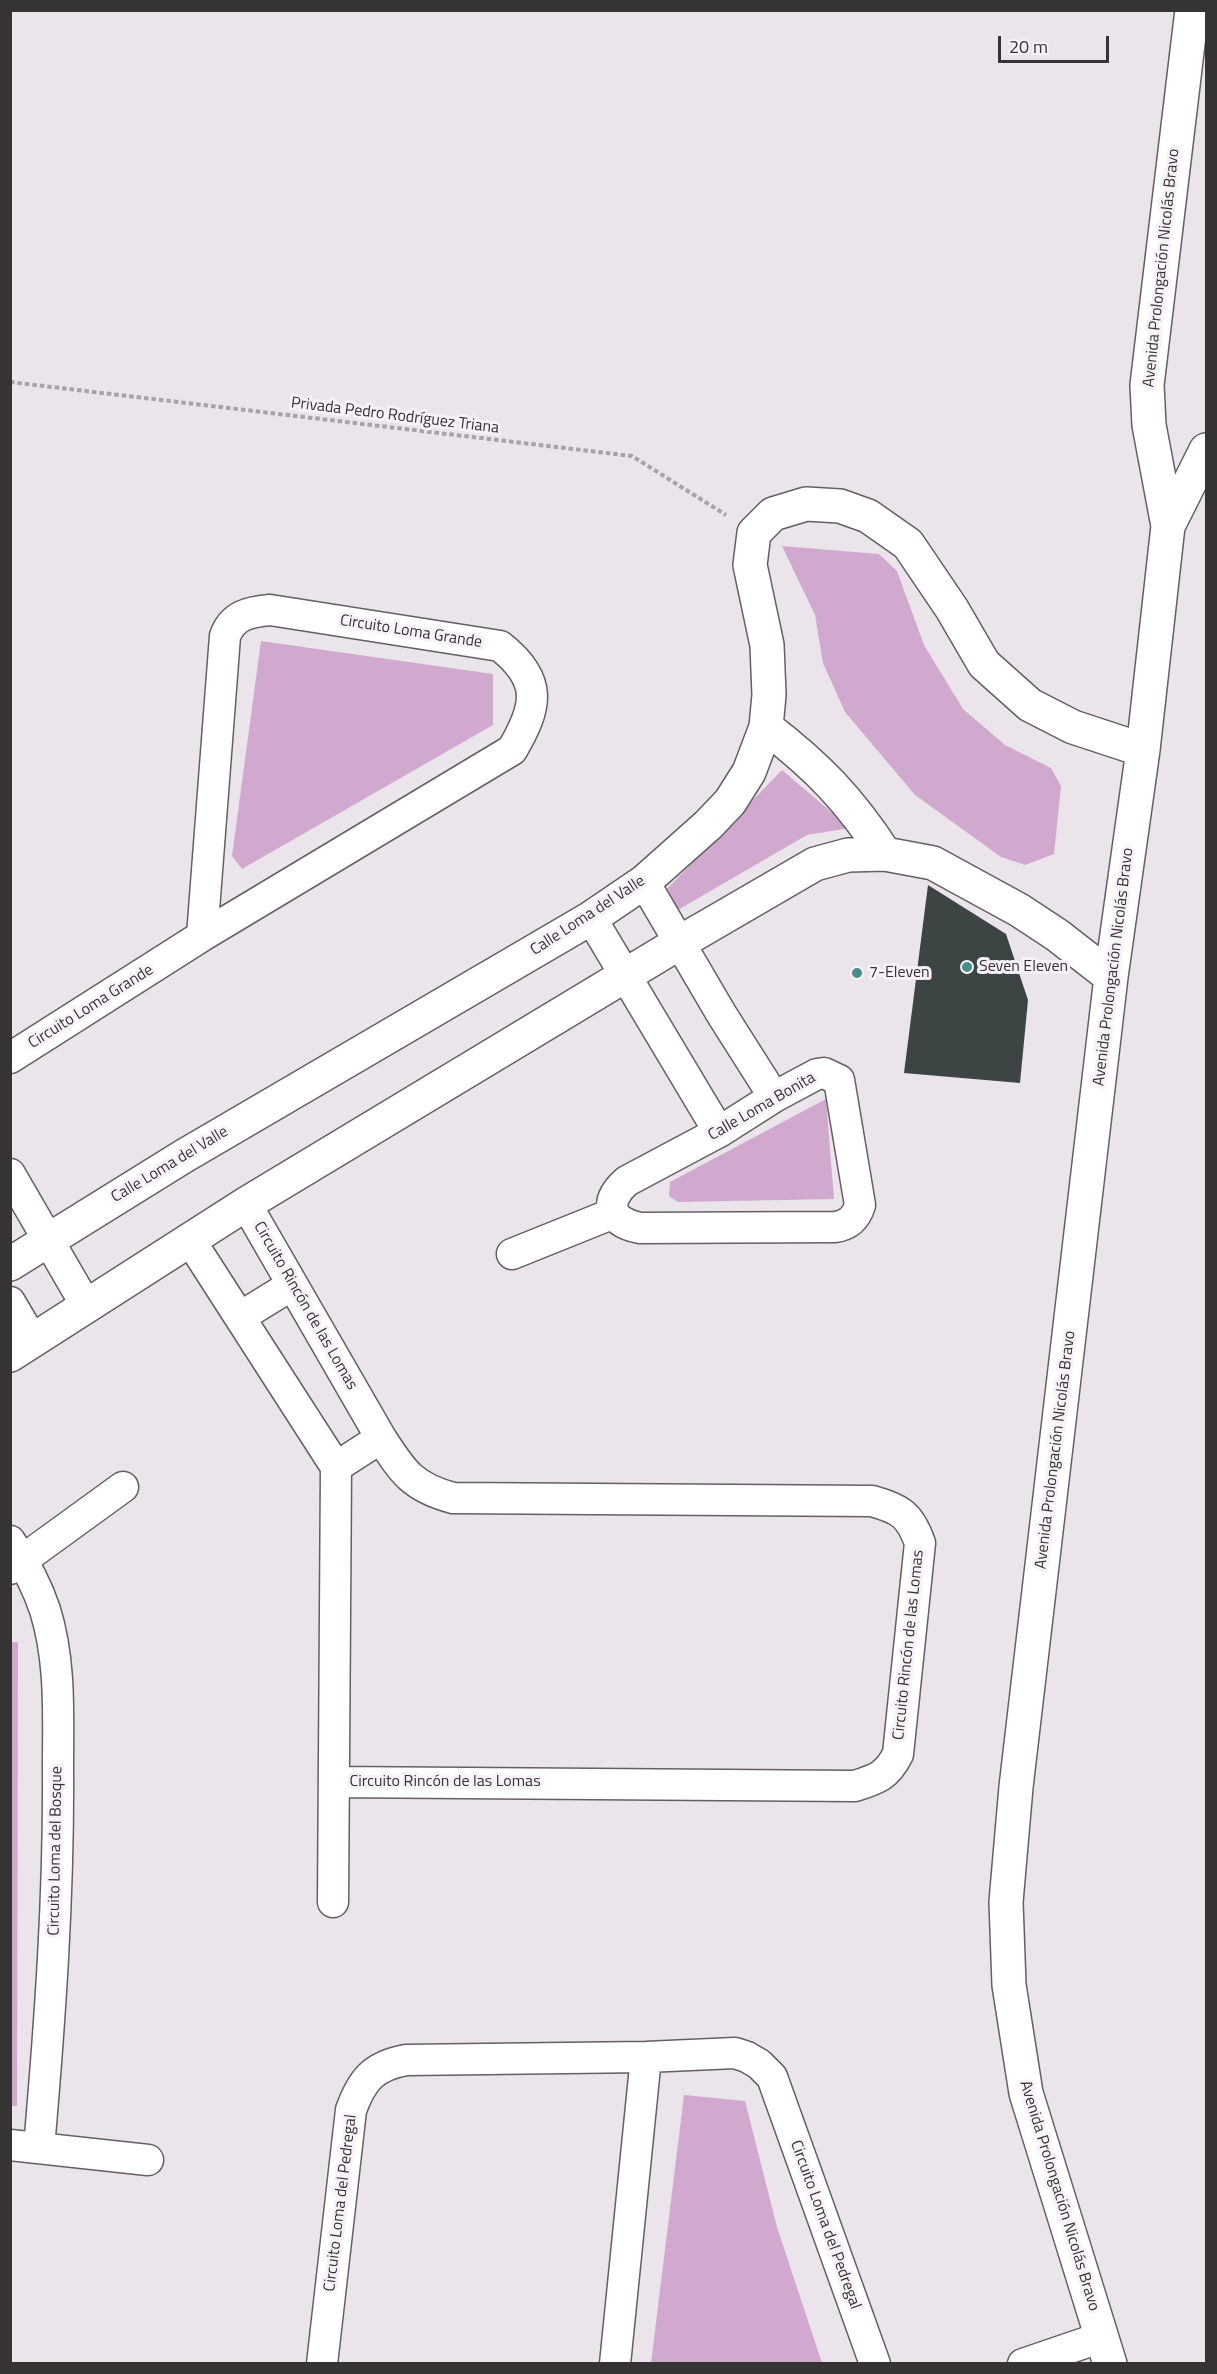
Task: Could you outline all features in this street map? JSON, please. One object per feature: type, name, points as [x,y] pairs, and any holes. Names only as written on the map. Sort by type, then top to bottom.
[{"type":"street","name":"Avenida Prolongación Nicolás Bravo","points":[[1106,2350],[1026,2093],[1009,1985],[1006,1902],[1016,1787],[1111,977],[1143,750],[1168,526],[1149,425],[1147,385],[1191,10]]},
{"type":"street","name":"Avenida Prolongación Nicolás Bravo","points":[[1168,526],[1206,450]]},
{"type":"street","points":[[754,533],[772,514],[806,504],[840,506],[868,516],[908,544],[952,609],[984,664],[1030,705],[1072,727],[1143,750]]},
{"type":"street","name":"Calle Loma del Valle","points":[[10,1264],[184,1155],[591,918],[644,882],[708,825],[730,802],[749,772],[766,727],[769,695],[767,645],[750,565],[754,533]]},
{"type":"street","name":"Circuito Loma Grande","points":[[10,1058],[202,936],[512,750],[528,723],[532,698],[526,672],[518,660],[500,646],[270,610],[255,611],[233,621],[225,636],[202,936]]},
{"type":"street","points":[[766,727],[801,754],[832,783],[861,817],[885,854]]},
{"type":"street","points":[[10,1302],[22,1348],[246,1204],[679,943],[815,864],[848,855],[885,854],[933,863],[1019,910],[1057,935],[1111,977]]},
{"type":"street","points":[[644,882],[774,1097]]},
{"type":"street","points":[[591,918],[719,1132]]},
{"type":"street","name":"Calle Loma Bonita","points":[[817,1074],[831,1074],[840,1080],[860,1205],[858,1213],[845,1226],[640,1228],[627,1225],[618,1219],[614,1212],[613,1198],[627,1181],[719,1132],[774,1097],[817,1074]]},
{"type":"street","points":[[10,1174],[87,1307]]},
{"type":"street","name":"Circuito Rincón de las Lomas","points":[[246,1204],[396,1462],[414,1482],[430,1492],[453,1498],[872,1501],[902,1513],[913,1524],[920,1544],[898,1754],[891,1769],[875,1780],[855,1786],[334,1782]]},
{"type":"street","points":[[512,1254],[614,1212]]},
{"type":"street","points":[[190,1240],[336,1467],[381,1438]]},
{"type":"street","points":[[240,1317],[292,1285]]},
{"type":"street","name":"Circuito Rincón de las Lomas","points":[[333,1902],[336,1467]]},
{"type":"street","name":"Circuito Loma del Bosque","points":[[123,1487],[15,1557],[45,1610],[57,1673],[56,1905],[50,2026],[25,2147],[148,2160]]},
{"type":"street","name":"Circuito Loma del Pedregal","points":[[322,2364],[351,2110],[359,2088],[374,2072],[390,2063],[406,2060],[646,2057],[723,2053],[747,2057],[759,2064],[772,2077],[875,2364]]},
{"type":"street","points":[[615,2364],[646,2057]]},
{"type":"street","points":[[1023,2364],[1106,2350]]},
{"type":"path","name":"Privada Pedro Rodríguez Triana","points":[[10,382],[632,456],[754,533]]},
{"type":"shaded area","points":[[782,546],[879,554],[897,571],[924,645],[963,709],[1005,745],[1051,768],[1061,786],[1054,854],[1025,865],[1001,857],[915,795],[845,712],[823,663],[815,615]]},
{"type":"shaded area","points":[[261,641],[493,674],[493,725],[242,869],[232,856]]},
{"type":"shaded area","points":[[782,770],[850,828],[807,835],[676,911],[663,893]]},
{"type":"shaded area","points":[[826,1099],[834,1199],[678,1202],[669,1196],[670,1182]]},
{"type":"shaded area","points":[[10,1642],[18,1642],[17,2106],[10,2106]]},
{"type":"shaded area","points":[[684,2095],[745,2101],[777,2227],[822,2363],[651,2363]]},
{"type":"building","name":"Seven Eleven","points":[[928,885],[1006,934],[1028,1000],[1020,1083],[904,1073]]},
{"type":"place","name":"Seven Eleven","points":[[967,967]]},
{"type":"place","name":"7-Eleven","points":[[857,973]]}]
